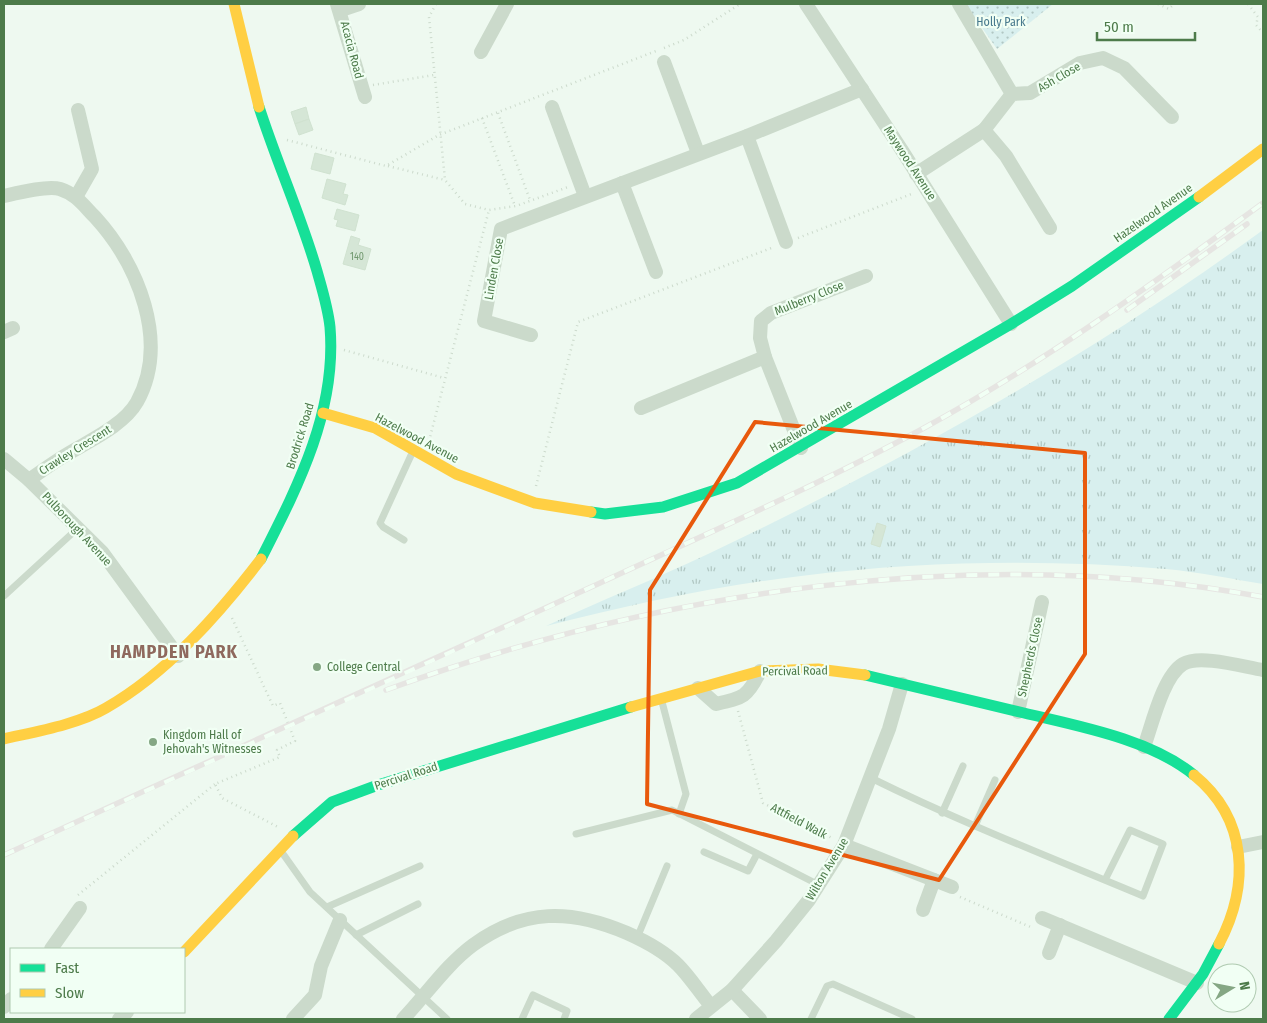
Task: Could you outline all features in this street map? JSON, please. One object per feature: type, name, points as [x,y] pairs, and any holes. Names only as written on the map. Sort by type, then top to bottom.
[{"type":"street","name":"Brodrick Road","points":[[4,739],[50,729],[105,708],[178,656],[206,621],[261,560],[301,480],[323,413],[329,385],[330,346],[330,326],[324,296],[305,230],[268,135],[251,80],[234,4]]},
{"type":"street","points":[[339,7],[359,4]]},
{"type":"street","points":[[481,52],[507,4]]},
{"type":"street","name":"Maywood Avenue","points":[[806,4],[927,190],[1011,324]]},
{"type":"street","points":[[916,174],[984,130],[1012,94],[960,4]]},
{"type":"street","name":"Acacia Road","points":[[339,7],[363,92]]},
{"type":"street","name":"Ash Close","points":[[1012,94],[1030,93],[1043,88],[1080,63],[1103,58],[1124,68],[1172,117]]},
{"type":"street","points":[[664,62],[698,153]]},
{"type":"street","name":"Linden Close","points":[[531,335],[484,321],[501,228],[583,189],[622,183],[747,136],[862,89]]},
{"type":"street","points":[[552,107],[583,189]]},
{"type":"street","points":[[76,197],[92,169],[78,110]]},
{"type":"street","points":[[984,130],[1006,156],[1050,228]]},
{"type":"street","points":[[747,136],[786,242]]},
{"type":"street","name":"Hazelwood Avenue","points":[[323,413],[375,428],[456,474],[531,502],[605,514],[663,507],[737,483],[801,448],[1011,324],[1072,286],[1211,189],[1263,149]]},
{"type":"street","points":[[622,183],[656,272]]},
{"type":"street","name":"Crawley Crescent","points":[[4,196],[58,188],[76,197],[106,229],[134,271],[146,307],[151,361],[137,403],[112,428],[61,457],[29,480]]},
{"type":"street","name":"Mulberry Close","points":[[801,448],[765,357],[760,338],[761,321],[770,313],[866,276]]},
{"type":"street","points":[[640,408],[765,357]]},
{"type":"street","name":"Pulborough Avenue","points":[[4,459],[29,480],[102,552],[178,656]]},
{"type":"street","name":"Shepherds Close","points":[[1018,712],[1042,602]]},
{"type":"street","points":[[1144,747],[1163,693],[1173,675],[1183,664],[1200,660],[1263,670]]},
{"type":"street","name":"Percival Road","points":[[185,951],[294,835],[332,802],[661,698],[760,671],[818,669],[862,674],[1085,728],[1144,747],[1182,765],[1209,787],[1226,815],[1238,847],[1241,866],[1238,892],[1228,927],[1197,983],[1169,1019]]},
{"type":"street","points":[[698,688],[716,704],[735,700],[750,692],[760,671]]},
{"type":"street","name":"Wilton Avenue","points":[[696,1019],[732,990],[776,942],[819,885],[844,845],[871,778],[902,684]]},
{"type":"street","points":[[1238,847],[1263,842]]},
{"type":"street","points":[[844,845],[952,887]]},
{"type":"street","points":[[923,910],[934,880]]},
{"type":"street","points":[[52,948],[80,908]]},
{"type":"street","points":[[403,1019],[451,965],[473,946],[514,922],[549,915],[568,917],[608,926],[658,949],[678,964],[712,1006]]},
{"type":"street","points":[[1042,918],[1197,983]]},
{"type":"street","points":[[293,1019],[315,995],[321,966],[340,920]]},
{"type":"street","points":[[1049,953],[1060,925]]},
{"type":"street","points":[[732,990],[760,1019]]},
{"type":"lane","points":[[404,540],[383,527],[380,523],[413,450]]},
{"type":"lane","points":[[4,596],[78,528]]},
{"type":"lane","points":[[661,698],[686,794],[679,814]]},
{"type":"lane","points":[[942,813],[963,766]]},
{"type":"lane","points":[[871,778],[942,813],[1143,896],[1163,844],[1130,830],[1105,880]]},
{"type":"lane","points":[[975,826],[995,780]]},
{"type":"lane","points":[[576,834],[672,810],[819,885]]},
{"type":"lane","points":[[281,851],[310,892],[447,1019]]},
{"type":"lane","points":[[704,852],[748,872],[757,854]]},
{"type":"lane","points":[[327,907],[420,866]]},
{"type":"lane","points":[[637,938],[667,866]]},
{"type":"lane","points":[[356,935],[418,904]]},
{"type":"lane","points":[[811,1019],[827,986],[833,984],[912,1019]]},
{"type":"lane","points":[[522,1019],[533,995],[567,1012],[564,1019]]},
{"type":"path","points":[[436,4],[429,17],[439,135],[445,180],[465,204],[489,210],[516,206],[583,189]]},
{"type":"path","points":[[386,166],[439,135],[684,40],[740,4]]},
{"type":"path","points":[[1158,4],[1169,9],[1174,4]]},
{"type":"path","points":[[1248,4],[1258,17],[1256,25],[1263,33]]},
{"type":"path","points":[[363,92],[434,75]]},
{"type":"path","points":[[498,112],[531,201]]},
{"type":"path","points":[[482,118],[516,206]]},
{"type":"path","points":[[268,135],[445,180]]},
{"type":"path","points":[[531,502],[578,322],[927,190]]},
{"type":"path","points":[[425,457],[489,210]]},
{"type":"path","points":[[330,346],[445,378]]},
{"type":"path","points":[[80,908],[73,899],[215,784],[280,757],[277,750],[295,742],[280,703],[273,706],[224,603]]},
{"type":"path","name":"Attfield Walk","points":[[735,700],[763,803],[844,845]]},
{"type":"path","points":[[215,784],[222,798],[294,835]]},
{"type":"path","points":[[952,887],[956,896],[1036,929],[1042,918]]},
{"type":"highlighted area","points":[[755,422],[1085,453],[1085,654],[939,880],[647,804],[650,590]]},
{"type":"green space","name":"Holly Park","points":[[965,4],[1053,4],[997,49]]},
{"type":"green space","points":[[1263,230],[1263,584],[1178,570],[1121,566],[984,563],[892,567],[801,576],[737,585],[641,604],[546,626],[708,554],[780,519],[923,444],[1063,364],[1131,321]]},
{"type":"building","points":[[306,107],[309,119],[295,124],[291,112]]},
{"type":"building","points":[[309,119],[313,130],[299,135],[295,124]]},
{"type":"building","points":[[315,153],[334,158],[330,174],[311,169]]},
{"type":"building","points":[[327,179],[346,184],[343,194],[348,195],[345,205],[322,198]]},
{"type":"building","points":[[337,209],[359,215],[355,231],[336,226],[338,220],[334,219]]},
{"type":"building","points":[[351,236],[360,239],[358,245],[371,249],[365,270],[343,264]]},
{"type":"building","points":[[877,523],[886,526],[880,547],[871,544]]},
{"type":"railway","points":[[4,855],[800,491],[883,450],[1012,377],[1181,263],[1263,203]]},
{"type":"railway","points":[[1127,310],[1247,224]]},
{"type":"railway","points":[[386,690],[490,655],[597,626],[707,603],[819,586],[931,577],[1043,575],[1154,581],[1263,597]]},
{"type":"traffic: fast","points":[[259,107],[317,271],[329,320],[331,358],[321,418],[312,447],[301,476],[261,559]]},
{"type":"traffic: fast","points":[[591,512],[605,514],[663,507],[737,483],[1011,324],[1072,286],[1199,197]]},
{"type":"traffic: fast","points":[[865,675],[1113,735],[1156,752],[1194,775]]},
{"type":"traffic: fast","points":[[293,836],[332,802],[378,785],[631,707]]},
{"type":"traffic: fast","points":[[1169,1019],[1203,974],[1219,944]]},
{"type":"traffic: slow","points":[[234,4],[259,107]]},
{"type":"traffic: slow","points":[[1199,197],[1263,149]]},
{"type":"traffic: slow","points":[[323,413],[375,428],[456,474],[535,503],[591,512]]},
{"type":"traffic: slow","points":[[4,739],[83,719],[106,708],[128,694],[171,660],[209,622],[261,559]]},
{"type":"traffic: slow","points":[[631,707],[760,671],[818,669],[865,675]]},
{"type":"traffic: slow","points":[[1194,775],[1212,792],[1225,812],[1234,832],[1238,854],[1239,876],[1236,899],[1229,922],[1219,944]]},
{"type":"traffic: slow","points":[[185,951],[293,836]]},
{"type":"place","name":"College Central","points":[[317,667]]},
{"type":"place","name":"Kingdom Hall of Jehovah's Witnesses","points":[[153,742]]},
{"type":"district","name":"HAMPDEN PARK","points":[[174,652]]}]
